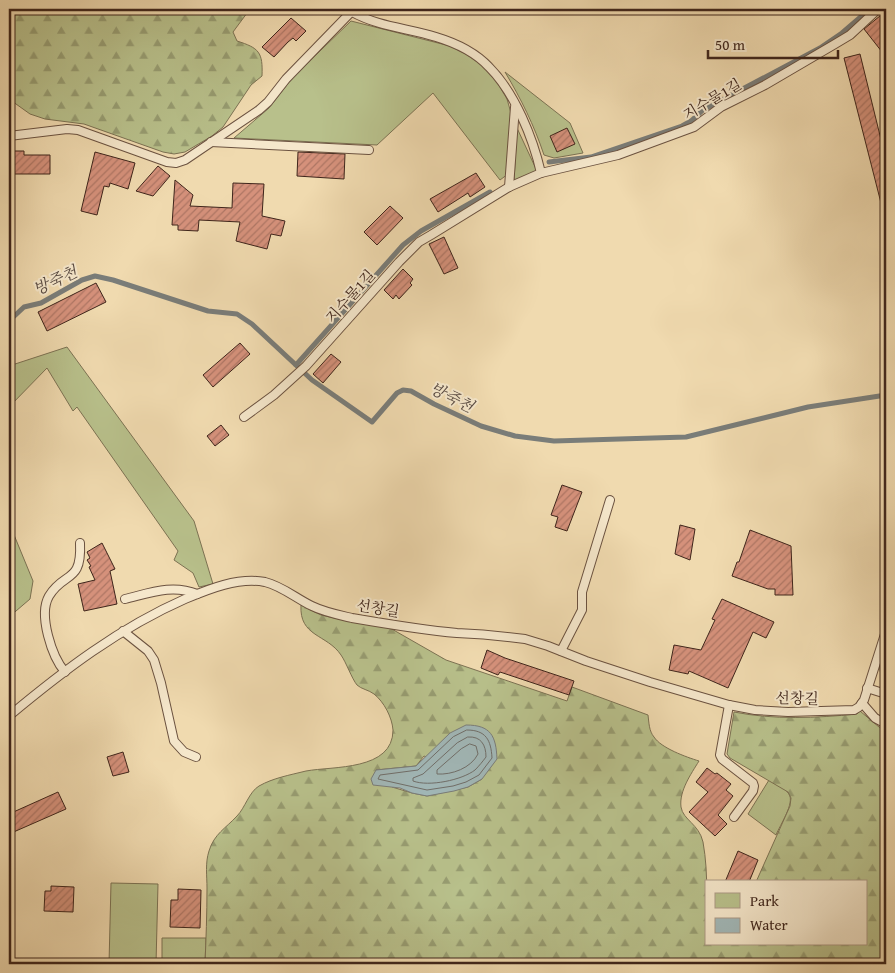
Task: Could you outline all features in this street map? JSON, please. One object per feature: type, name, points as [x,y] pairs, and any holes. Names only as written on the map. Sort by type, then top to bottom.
[{"type":"lane","name":"지수물1길","points":[[244,417],[274,395],[306,366],[392,269],[419,242],[509,187],[541,173],[618,155],[694,127],[721,107],[765,85],[835,44],[850,34],[878,9]]},
{"type":"lane","points":[[9,136],[66,129],[78,130],[167,162],[176,163],[185,160],[232,130],[268,102],[286,79],[353,10],[368,20],[382,25],[435,36],[456,44],[474,54],[489,66],[502,82],[515,105],[533,144],[541,173]]},
{"type":"lane","points":[[509,187],[515,105]]},
{"type":"lane","points":[[211,142],[369,150]]},
{"type":"lane","points":[[562,651],[582,610],[582,592],[610,500]]},
{"type":"lane","points":[[65,672],[52,653],[45,606],[54,591],[75,573],[79,564],[80,543]]},
{"type":"lane","name":"선창길","points":[[9,716],[65,672],[123,631],[162,609],[197,594],[241,582],[266,582],[313,607],[331,613],[423,629],[517,638],[562,651],[660,685],[729,705],[755,710],[830,712],[854,710],[862,703]]},
{"type":"lane","name":"선창길","points":[[125,599],[166,590],[184,589],[197,594]]},
{"type":"lane","points":[[123,631],[148,651],[154,660],[174,741],[184,752],[196,757]]},
{"type":"lane","points":[[886,631],[862,703],[875,718],[886,724]]},
{"type":"lane","points":[[867,688],[886,694]]},
{"type":"lane","points":[[729,705],[720,755],[722,759],[753,783],[754,786],[753,791],[734,817]]},
{"type":"green space","points":[[9,9],[250,9],[233,32],[237,41],[250,46],[258,52],[262,61],[262,76],[251,85],[223,127],[212,136],[185,152],[174,154],[163,152],[84,124],[45,119],[30,114],[9,99]]},
{"type":"green space","points":[[351,21],[450,46],[483,66],[497,82],[507,99],[511,113],[508,174],[500,180],[433,93],[377,145],[234,138],[269,108],[293,77]]},
{"type":"green space","points":[[505,72],[570,123],[583,153],[554,158],[544,155],[527,112]]},
{"type":"green space","points":[[517,128],[537,171],[514,181]]},
{"type":"green space","points":[[67,347],[194,521],[213,584],[199,587],[193,573],[174,560],[178,551],[77,407],[73,411],[47,368],[9,407],[9,366]]},
{"type":"green space","points":[[9,517],[12,530],[33,581],[30,599],[9,617]]},
{"type":"green space","points":[[301,605],[321,615],[390,628],[446,660],[567,701],[572,687],[648,715],[651,732],[657,741],[674,752],[699,761],[684,789],[681,807],[698,831],[703,842],[707,880],[705,880],[705,946],[868,946],[868,880],[757,880],[790,806],[791,798],[788,792],[730,758],[727,754],[734,712],[749,715],[795,718],[857,714],[860,711],[879,727],[886,730],[886,964],[205,964],[207,865],[209,851],[217,836],[240,813],[252,792],[264,783],[282,777],[306,771],[345,767],[373,760],[383,753],[390,743],[393,730],[384,705],[370,691],[357,685],[341,655],[304,623]],"holes":[[[424,756],[482,779],[468,787],[427,796],[392,787],[376,770],[416,766]]]},
{"type":"green space","points":[[886,640],[886,681],[882,677],[880,667]]},
{"type":"green space","points":[[769,780],[785,790],[790,798],[789,808],[776,835],[748,814]]},
{"type":"green space","points":[[111,883],[158,884],[156,964],[109,964]]},
{"type":"green space","points":[[162,938],[206,938],[205,964],[162,964]]},
{"type":"water","points":[[466,725],[481,727],[487,730],[491,733],[495,744],[497,759],[482,779],[468,787],[427,796],[400,788],[373,785],[371,779],[376,770],[416,766],[450,733]]},
{"type":"building","points":[[886,11],[886,57],[864,29]]},
{"type":"building","points":[[291,18],[306,31],[296,41],[293,38],[288,42],[274,57],[262,47]]},
{"type":"building","points":[[860,54],[886,160],[886,203],[881,203],[844,58]]},
{"type":"building","points":[[567,128],[575,144],[557,152],[550,136]]},
{"type":"building","points":[[9,151],[24,151],[24,155],[50,155],[50,174],[9,174]]},
{"type":"building","points":[[95,152],[135,163],[128,189],[110,183],[109,187],[104,186],[97,215],[81,211]]},
{"type":"building","points":[[298,152],[345,154],[344,179],[297,176]]},
{"type":"building","points":[[158,166],[170,176],[153,196],[136,191]]},
{"type":"building","points":[[476,173],[485,187],[470,197],[468,193],[438,212],[430,199]]},
{"type":"building","points":[[175,180],[193,195],[190,206],[232,208],[233,183],[264,184],[262,216],[285,221],[281,236],[271,234],[267,249],[236,241],[240,222],[199,220],[198,231],[178,230],[178,225],[172,225]]},
{"type":"building","points":[[390,206],[403,218],[377,245],[364,232]]},
{"type":"building","points":[[444,237],[458,268],[444,274],[429,244]]},
{"type":"building","points":[[403,269],[413,279],[410,283],[412,285],[399,299],[396,295],[393,299],[384,290]]},
{"type":"building","points":[[96,283],[106,302],[47,331],[38,312]]},
{"type":"building","points":[[240,343],[250,354],[213,387],[203,375]]},
{"type":"building","points":[[331,354],[341,362],[323,383],[313,374]]},
{"type":"building","points":[[221,425],[229,435],[215,446],[207,436]]},
{"type":"building","points":[[562,485],[582,492],[567,531],[555,527],[558,517],[551,515]]},
{"type":"building","points":[[680,525],[695,529],[690,560],[675,554]]},
{"type":"building","points":[[750,530],[791,546],[793,595],[775,595],[775,589],[768,589],[732,576]]},
{"type":"building","points":[[102,543],[115,569],[110,571],[117,604],[84,611],[78,584],[95,580],[87,560],[90,558],[87,552]]},
{"type":"building","points":[[722,599],[774,622],[766,638],[753,632],[728,688],[689,671],[688,674],[669,670],[674,645],[701,650],[715,620],[712,619]]},
{"type":"building","points":[[487,650],[574,681],[569,695],[500,672],[498,675],[481,668]]},
{"type":"building","points":[[123,752],[129,772],[113,776],[107,757]]},
{"type":"building","points":[[707,768],[731,784],[726,790],[733,796],[718,815],[727,824],[715,836],[689,812],[708,792],[696,782]]},
{"type":"building","points":[[58,792],[66,809],[9,834],[9,814]]},
{"type":"building","points":[[738,851],[758,860],[750,880],[726,880]]},
{"type":"building","points":[[51,886],[74,887],[73,912],[44,911],[45,891],[51,891]]},
{"type":"building","points":[[178,889],[201,890],[200,928],[170,927],[171,900],[178,900]]},
{"type":"waterway","points":[[549,162],[591,157],[682,126],[703,110],[820,48],[842,33],[870,9]]},
{"type":"waterway","points":[[296,365],[403,245],[421,231],[490,192]]},
{"type":"waterway","name":"방죽천","points":[[9,321],[24,307],[41,303],[82,280],[95,276],[113,280],[208,311],[237,314],[252,324],[312,380],[372,422],[397,393],[403,390],[411,391],[481,426],[515,436],[554,441],[686,437],[808,407],[886,395]]}]
